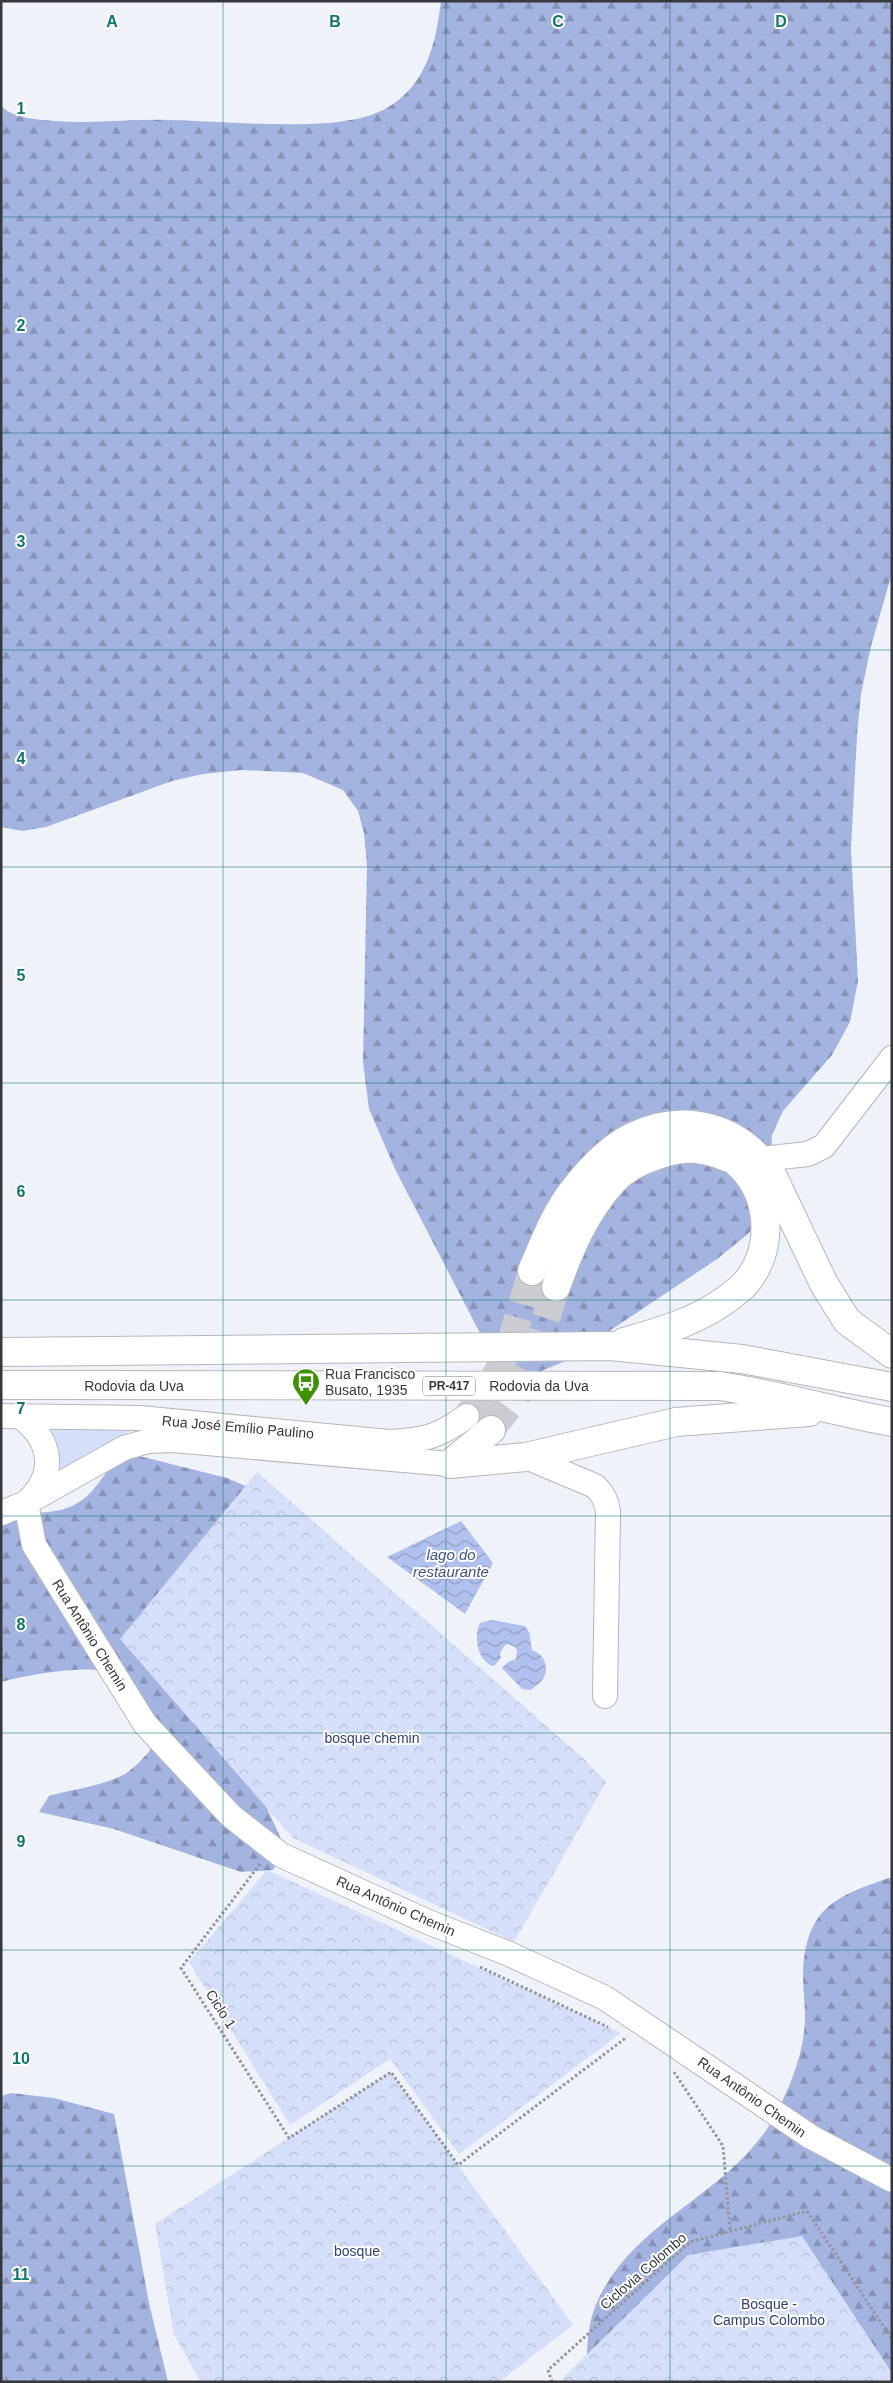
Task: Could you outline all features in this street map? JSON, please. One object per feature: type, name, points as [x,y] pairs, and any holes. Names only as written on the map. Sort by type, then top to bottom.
[{"type":"main road","points":[[532,1271],[550,1229],[574,1188],[604,1156],[632,1137],[672,1124],[708,1126],[746,1144],[761,1159],[772,1175],[824,1284],[848,1321],[892,1354]]},
{"type":"main road","points":[[556,1287],[571,1245],[591,1209],[614,1179],[640,1161],[671,1149],[703,1149],[734,1160],[753,1182],[765,1210],[766,1237],[759,1260],[746,1284],[721,1303],[696,1318],[610,1346]]},
{"type":"main road","points":[[1,1352],[610,1346],[742,1359],[892,1387]]},
{"type":"main road","name":"Rodovia da Uva","points":[[1,1385],[720,1386],[760,1392],[830,1410],[892,1422]]},
{"type":"main road","points":[[450,1464],[526,1458],[676,1422],[830,1410]]},
{"type":"main road","points":[[450,1464],[491,1430]]},
{"type":"street","points":[[761,1159],[808,1154],[824,1146],[892,1058]]},
{"type":"street","name":"Rua José Emílio Paulino","points":[[11,1417],[140,1418],[389,1442],[421,1440],[445,1432],[468,1416]]},
{"type":"street","points":[[11,1417],[35,1428],[44,1442],[48,1459],[46,1476],[38,1491],[26,1503]]},
{"type":"street","name":"Rua José Emílio Paulino","points":[[1,1513],[26,1503],[124,1448],[148,1441],[172,1440],[450,1464]]},
{"type":"street","points":[[526,1458],[595,1486],[602,1493],[606,1502],[608,1511],[605,1696]]},
{"type":"street","name":"Rua Antônio Chemin","points":[[26,1503],[34,1545],[145,1724],[230,1816],[281,1855],[428,1922],[507,1953],[605,1998],[811,2137],[892,2180]]},
{"type":"path","name":"Ciclo 1","points":[[269,1868],[260,1864],[181,1968],[290,2138],[391,2072],[458,2165],[628,2036]]},
{"type":"path","points":[[475,1965],[610,2028]]},
{"type":"path","points":[[619,2032],[635,2041]]},
{"type":"path","points":[[682,2049],[670,2064],[723,2146],[730,2231]]},
{"type":"path","name":"Ciclovia Colombo","points":[[552,2382],[548,2370],[690,2242],[807,2211],[892,2340]]},
{"type":"green space","points":[[441,1],[892,1],[892,573],[871,646],[861,694],[857,735],[851,849],[858,981],[850,1022],[832,1055],[783,1111],[772,1135],[769,1194],[761,1218],[748,1234],[717,1259],[563,1362],[534,1374],[515,1373],[496,1358],[483,1339],[395,1169],[369,1109],[363,1062],[367,865],[364,833],[358,811],[343,790],[303,773],[242,770],[203,774],[172,781],[46,827],[22,831],[1,827],[1,106],[12,113],[26,118],[69,122],[169,120],[308,124],[360,118],[384,110],[403,97],[413,86],[428,60],[436,31]]},
{"type":"green space","points":[[50,1425],[131,1430],[62,1474]]},
{"type":"green space","points":[[119,1451],[227,1478],[264,1494],[254,1781],[280,1836],[283,1851],[273,1870],[241,1872],[114,1829],[39,1812],[49,1796],[107,1782],[128,1772],[150,1750],[153,1740],[153,1729],[151,1717],[140,1693],[132,1683],[114,1672],[88,1669],[73,1670],[42,1673],[1,1682],[1,1513],[44,1512],[73,1506],[96,1487]]},
{"type":"green space","name":"bosque chemin","points":[[257,1472],[585,1760],[606,1782],[514,1942],[293,1838],[120,1639]]},
{"type":"green space","points":[[267,1870],[621,2033],[459,2154],[390,2059],[290,2125],[189,1962]]},
{"type":"green space","points":[[892,1877],[892,2382],[586,2382],[592,2316],[611,2277],[632,2252],[656,2229],[708,2189],[756,2144],[781,2104],[796,2069],[802,2044],[805,2019],[803,1973],[805,1951],[810,1933],[817,1919],[827,1908],[854,1891]]},
{"type":"green space","name":"bosque","points":[[391,2072],[573,2325],[499,2382],[201,2382],[174,2335],[155,2224]]},
{"type":"green space","points":[[11,2093],[54,2098],[114,2114],[149,2303],[168,2382],[1,2382],[1,2096]]},
{"type":"green space","name":"Bosque - Campus Colombo","points":[[802,2236],[892,2373],[892,2382],[563,2382],[562,2379],[688,2255]]},
{"type":"water","name":"lago do restaurante","points":[[461,1521],[493,1563],[465,1614],[387,1557]]},
{"type":"water","points":[[491,1620],[525,1626],[529,1632],[532,1650],[543,1658],[546,1666],[543,1679],[531,1690],[522,1689],[502,1668],[508,1662],[516,1659],[517,1651],[515,1647],[508,1644],[504,1646],[500,1653],[501,1658],[494,1666],[484,1660],[481,1655],[477,1642],[478,1628],[480,1623]]},
{"type":"tunnel","points":[[467,1416],[480,1400],[500,1366],[515,1329],[532,1271]]},
{"type":"tunnel","points":[[491,1430],[515,1399],[530,1369],[556,1287]]},
{"type":"place","name":"Rua Francisco Busato, 1935","points":[[306,1406]]}]
